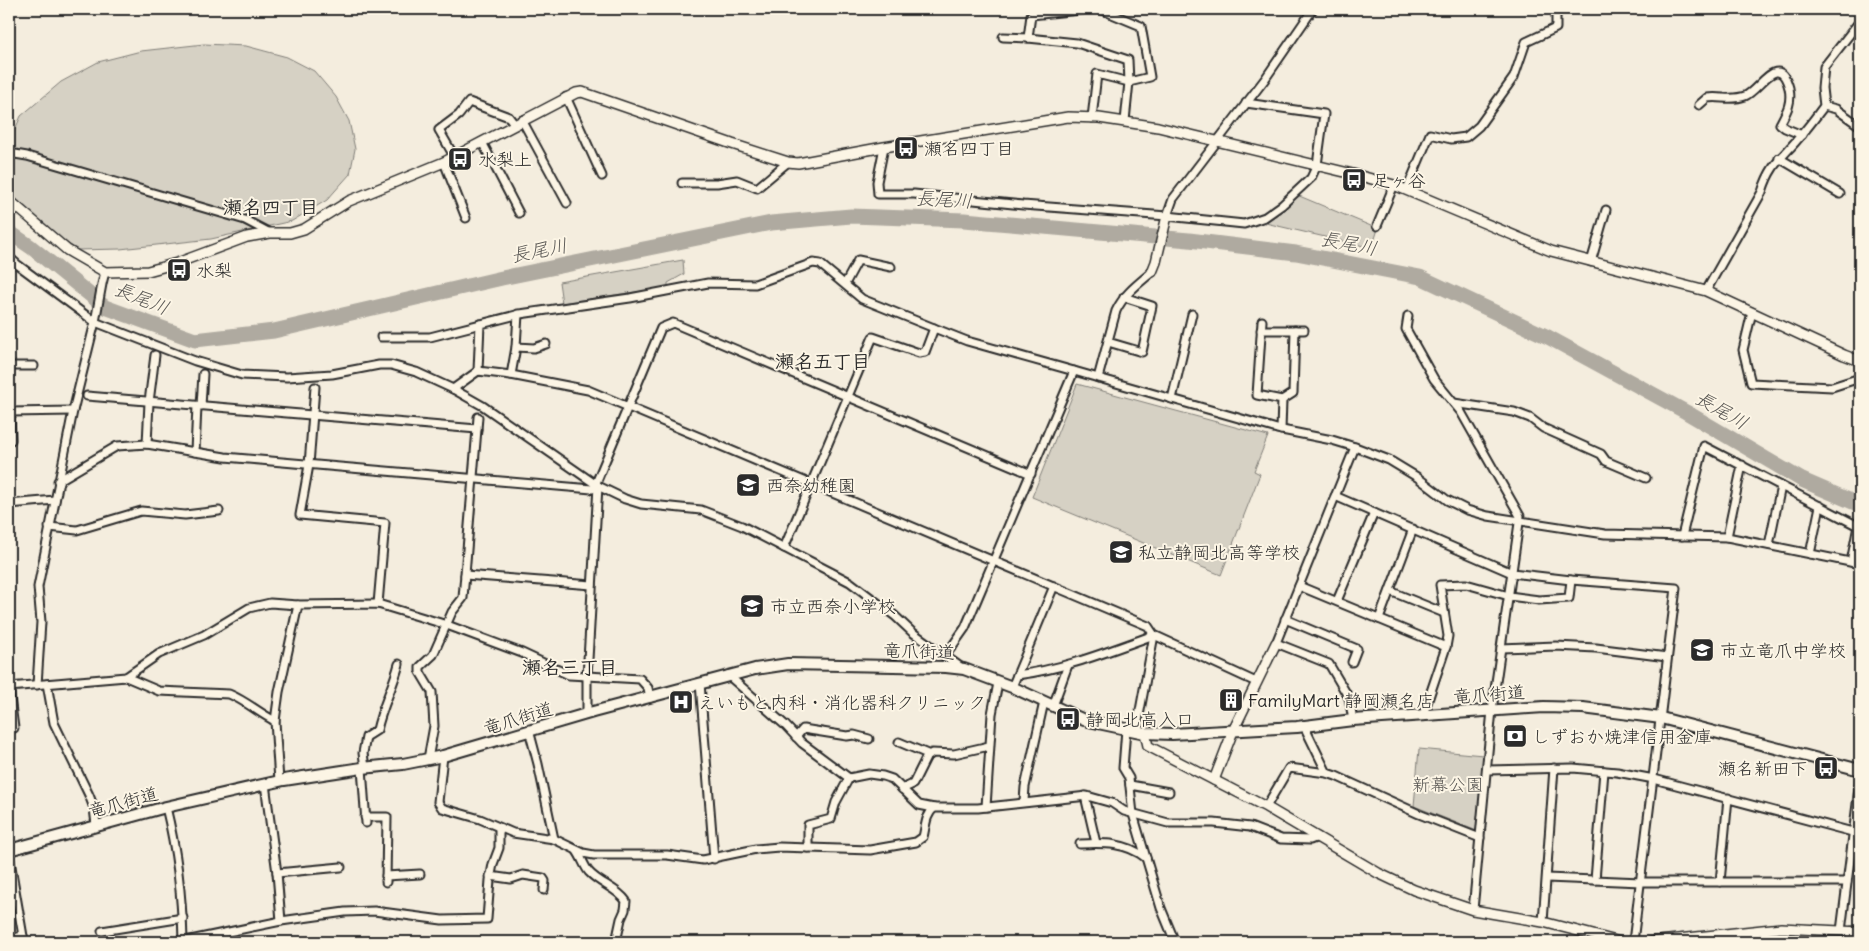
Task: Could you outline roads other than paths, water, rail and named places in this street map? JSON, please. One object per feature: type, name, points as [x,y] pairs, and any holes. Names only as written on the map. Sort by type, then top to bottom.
[{"type":"main road","name":"竜爪街道","points":[[9,850],[96,825],[265,784],[364,768],[403,764],[443,756],[728,675],[788,664],[964,669],[1012,687],[1084,720],[1136,732],[1172,734],[1304,726],[1353,720],[1492,710],[1544,707],[1583,708],[1661,718],[1860,770]]},
{"type":"street","points":[[1028,38],[1031,15],[1090,9]]},
{"type":"street","points":[[1092,118],[1097,74],[1129,82],[1150,77],[1141,26],[1100,9]]},
{"type":"street","points":[[1098,378],[1116,311],[1124,297],[1152,272],[1173,199],[1265,78],[1313,9]]},
{"type":"street","points":[[1407,190],[1430,134],[1451,139],[1466,137],[1479,126],[1514,77],[1526,42],[1556,28],[1556,12]]},
{"type":"street","points":[[1706,291],[1762,192],[1767,175],[1779,158],[1802,135],[1824,106],[1822,88],[1824,67],[1860,21]]},
{"type":"street","points":[[1003,37],[1077,43],[1128,60],[1129,82],[1125,121]]},
{"type":"street","points":[[1699,104],[1707,98],[1734,99],[1747,96],[1774,72],[1781,74],[1787,80],[1791,97],[1789,107],[1780,124],[1802,135]]},
{"type":"street","points":[[9,200],[67,250],[106,272],[148,271],[162,268],[247,236],[290,233],[304,229],[349,201],[444,162],[518,122],[582,92],[788,162],[798,163],[1068,117],[1092,118],[1158,126],[1394,185],[1551,251],[1706,291],[1860,361]]},
{"type":"street","points":[[566,98],[602,176]]},
{"type":"street","points":[[454,156],[439,130],[459,115],[469,102],[509,117],[518,122],[567,203]]},
{"type":"street","points":[[884,147],[877,182],[878,194],[914,194],[1244,224],[1265,217],[1282,205],[1311,178],[1317,165],[1324,114],[1246,103]]},
{"type":"street","points":[[1824,106],[1836,109],[1860,126]]},
{"type":"street","points":[[482,142],[519,213]]},
{"type":"street","points":[[9,153],[26,156],[245,220],[270,233]]},
{"type":"street","points":[[1779,158],[1840,194]]},
{"type":"street","points":[[444,162],[466,218]]},
{"type":"street","points":[[682,182],[717,183],[737,180],[757,188],[788,162]]},
{"type":"street","points":[[1377,226],[1394,185]]},
{"type":"street","points":[[1591,262],[1606,210]]},
{"type":"street","points":[[9,257],[18,266],[96,318],[195,361],[242,375],[287,377],[332,374],[379,365],[391,365],[416,372],[453,389],[483,406],[597,484],[626,499],[641,504],[702,510],[742,526],[850,582],[895,616],[912,632],[964,669]]},
{"type":"street","points":[[845,284],[858,260],[891,267]]},
{"type":"street","points":[[381,337],[430,337],[518,314],[630,298],[708,283],[755,284],[813,264],[820,264],[862,299],[873,305],[967,341],[1281,430],[1332,440],[1355,447],[1389,460],[1447,500],[1466,510],[1520,521],[1605,534],[1727,537],[1860,564]]},
{"type":"street","points":[[37,685],[41,622],[38,587],[73,411],[106,272]]},
{"type":"street","points":[[1108,342],[1142,352],[1152,306],[1124,297]]},
{"type":"street","points":[[1752,312],[1743,350],[1751,383],[1832,387],[1860,378]]},
{"type":"street","points":[[511,375],[516,347],[518,314]]},
{"type":"street","points":[[1172,399],[1192,314]]},
{"type":"street","points":[[1408,316],[1406,329],[1434,379],[1461,412],[1520,516],[1492,710],[1473,910]]},
{"type":"street","points":[[1262,321],[1257,395],[1282,400],[1293,393],[1295,330]]},
{"type":"street","points":[[587,714],[587,677],[597,484],[661,328],[673,323],[1031,474]]},
{"type":"street","points":[[478,371],[480,324]]},
{"type":"street","points":[[784,548],[873,337],[919,353],[925,352],[934,328]]},
{"type":"street","points":[[1261,330],[1304,330]]},
{"type":"street","points":[[516,347],[534,348],[546,344]]},
{"type":"street","points":[[147,444],[155,355]]},
{"type":"street","points":[[9,366],[34,366]]},
{"type":"street","points":[[453,389],[478,371],[511,375],[588,390],[1148,626],[1154,635],[1256,682]]},
{"type":"street","points":[[946,655],[965,628],[1074,371]]},
{"type":"street","points":[[194,452],[203,374]]},
{"type":"street","points":[[315,388],[309,464],[300,515],[385,523],[378,604]]},
{"type":"street","points":[[87,396],[477,429]]},
{"type":"street","points":[[1281,430],[1282,400]]},
{"type":"street","points":[[1454,403],[1514,412],[1530,418],[1543,428],[1601,454],[1606,461],[1646,478]]},
{"type":"street","points":[[9,440],[12,440],[10,412],[73,411]]},
{"type":"street","points":[[428,758],[434,726],[432,692],[420,672],[420,668],[433,655],[452,612],[463,598],[478,417]]},
{"type":"street","points":[[58,481],[117,446],[147,444],[225,457],[592,489],[597,484]]},
{"type":"street","points":[[1682,536],[1704,446],[1859,526],[1850,562]]},
{"type":"street","points":[[1214,780],[1233,731],[1276,643],[1355,447]]},
{"type":"street","points":[[1727,537],[1742,465]]},
{"type":"street","points":[[1769,545],[1782,486]]},
{"type":"street","points":[[1335,496],[1512,573],[1571,580],[1676,588],[1642,882],[1633,942]]},
{"type":"street","points":[[9,504],[55,500]]},
{"type":"street","points":[[1810,554],[1820,506]]},
{"type":"street","points":[[49,527],[77,530],[141,511],[185,515],[220,511]]},
{"type":"street","points":[[1337,602],[1374,513]]},
{"type":"street","points":[[1379,619],[1413,530]]},
{"type":"street","points":[[465,575],[592,585]]},
{"type":"street","points":[[1422,715],[1446,647],[1448,636],[1440,585],[1466,584],[1509,596],[1539,600],[1569,598],[1571,580]]},
{"type":"street","points":[[1012,687],[1054,586]]},
{"type":"street","points":[[1299,586],[1446,647]]},
{"type":"street","points":[[1390,591],[1444,613]]},
{"type":"street","points":[[126,677],[159,654],[204,635],[249,608],[270,603],[298,605],[378,604],[447,625],[522,652],[569,675],[640,679],[648,688],[650,698]]},
{"type":"street","points":[[279,781],[275,721],[279,692],[298,605]]},
{"type":"street","points":[[1286,619],[1357,649],[1352,662]]},
{"type":"street","points":[[1017,675],[1043,672],[1068,665],[1154,635]]},
{"type":"street","points":[[1154,635],[1136,732],[1123,768],[1129,778],[1134,814],[1146,858],[1161,908],[1175,942]]},
{"type":"street","points":[[1276,643],[1329,664],[1348,698],[1353,720]]},
{"type":"street","points":[[1501,648],[1556,646],[1668,657]]},
{"type":"street","points":[[399,664],[393,684],[381,711],[377,730],[366,737],[363,753],[365,820],[387,817],[386,879],[420,874]]},
{"type":"street","points":[[1024,801],[1048,704],[1068,665]]},
{"type":"street","points":[[728,675],[785,725],[802,743],[849,778],[869,774],[892,779],[919,805],[934,808],[986,807],[1024,801],[1085,796],[1112,803],[1124,811],[1168,823],[1214,823],[1250,827],[1281,839],[1310,840],[1318,837]]},
{"type":"street","points":[[9,729],[14,728],[9,689],[126,677],[159,691],[229,694],[240,699],[258,713],[275,721]]},
{"type":"street","points":[[700,683],[714,859]]},
{"type":"street","points":[[986,807],[992,714],[998,683]]},
{"type":"street","points":[[47,684],[54,723],[90,795],[96,825]]},
{"type":"street","points":[[1304,726],[1326,773]]},
{"type":"street","points":[[796,737],[803,729],[847,736],[854,735],[869,739]]},
{"type":"street","points":[[529,730],[554,838]]},
{"type":"street","points":[[1136,732],[1148,746],[1266,807],[1378,873],[1414,890],[1473,910],[1544,922],[1620,942]]},
{"type":"street","points":[[899,742],[930,755]]},
{"type":"street","points":[[902,789],[913,784],[926,758],[930,755],[940,752],[954,754],[989,746]]},
{"type":"street","points":[[443,756],[438,802],[442,808],[513,833],[554,838],[583,853],[594,855],[667,855],[703,860],[779,846],[870,850],[916,842],[923,837],[926,820],[934,808]]},
{"type":"street","points":[[1266,807],[1289,768],[1326,773],[1419,814],[1480,838]]},
{"type":"street","points":[[1487,770],[1554,768],[1604,771],[1654,778],[1857,833]]},
{"type":"street","points":[[1544,922],[1554,768]]},
{"type":"street","points":[[1595,880],[1604,771]]},
{"type":"street","points":[[808,848],[808,825],[832,819],[836,802],[849,778]]},
{"type":"street","points":[[1841,931],[1847,882],[1857,833],[1860,780]]},
{"type":"street","points":[[265,784],[277,872],[281,921]]},
{"type":"street","points":[[1130,786],[1168,792]]},
{"type":"street","points":[[1085,796],[1096,843]]},
{"type":"street","points":[[1720,882],[1728,798]]},
{"type":"street","points":[[166,807],[175,845],[182,898],[182,942],[281,921],[345,912],[374,911],[442,920],[487,919],[490,876],[499,848],[499,828]]},
{"type":"street","points":[[1080,844],[1114,844],[1131,848],[1146,858]]},
{"type":"street","points":[[574,848],[579,853],[588,871],[599,881],[620,894],[626,902],[616,942]]},
{"type":"street","points":[[9,855],[23,939],[9,939]]},
{"type":"street","points":[[277,872],[341,867]]},
{"type":"street","points":[[490,876],[511,879],[523,875],[543,878],[545,881],[544,890]]},
{"type":"street","points":[[1547,878],[1642,882],[1847,882]]},
{"type":"street","points":[[102,931],[183,918]]},
{"type":"street","points":[[1650,942],[1765,929],[1856,931],[1850,942]]},
{"type":"waterway","name":"長尾川","points":[[9,232],[31,247],[105,307],[195,340],[274,331],[502,278],[771,223],[851,216],[964,220],[1189,240],[1296,253],[1420,277],[1548,337],[1686,412],[1802,480],[1860,505]]},
{"type":"place","name":"瀬名四丁目","points":[[906,148]]},
{"type":"place","name":"水梨上","points":[[460,159]]},
{"type":"place","name":"足ヶ谷","points":[[1354,180]]},
{"type":"place","name":"水梨","points":[[179,270]]},
{"type":"place","name":"西奈幼稚園","points":[[748,485]]},
{"type":"place","name":"私立静岡北高等学校","points":[[1121,552]]},
{"type":"place","name":"市立西奈小学校","points":[[752,606]]},
{"type":"place","name":"市立竜爪中学校","points":[[1702,650]]},
{"type":"place","name":"FamilyMart 静岡瀬名店","points":[[1231,700]]},
{"type":"place","name":"えいもと内科・消化器科クリニック","points":[[681,702]]},
{"type":"place","name":"静岡北高入口","points":[[1068,719]]},
{"type":"place","name":"しずおか焼津信用金庫","points":[[1515,736]]},
{"type":"place","name":"瀬名新田下","points":[[1826,768]]},
{"type":"district","name":"瀬名四丁目","points":[[271,207]]},
{"type":"district","name":"瀬名五丁目","points":[[823,361]]},
{"type":"district","name":"瀬名三丁目","points":[[570,667]]},
{"type":"park label","name":"新幕公園","points":[[1448,784]]}]
